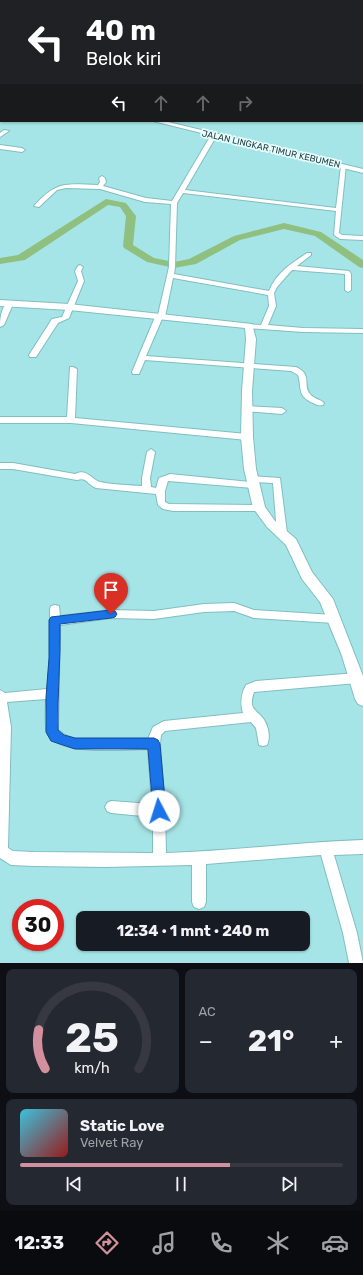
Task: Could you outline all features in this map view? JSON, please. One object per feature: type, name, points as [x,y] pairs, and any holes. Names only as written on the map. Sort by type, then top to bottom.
[{"type":"street","name":"JALAN LINGKAR TIMUR KEBUMEN","points":[[172,123],[214,135],[363,171]]},
{"type":"street","points":[[0,135],[6,131]]},
{"type":"street","points":[[136,372],[160,317],[171,276],[174,202],[214,135]]},
{"type":"street","points":[[0,147],[22,150]]},
{"type":"street","points":[[344,166],[337,236],[363,238]]},
{"type":"street","points":[[100,187],[103,182],[102,178]]},
{"type":"street","points":[[37,206],[55,189],[66,186],[100,187],[145,200],[174,202]]},
{"type":"street","points":[[55,189],[102,194]]},
{"type":"street","points":[[180,191],[339,210]]},
{"type":"street","points":[[271,293],[277,282],[291,268],[309,254]]},
{"type":"street","points":[[33,354],[55,321],[64,319],[80,281],[78,274],[80,267]]},
{"type":"street","points":[[291,268],[347,272],[348,290]]},
{"type":"street","points":[[171,276],[271,293]]},
{"type":"street","points":[[264,327],[273,305],[274,299],[271,293]]},
{"type":"street","points":[[0,325],[5,304],[69,306],[249,326],[304,330],[363,331]]},
{"type":"street","points":[[249,326],[251,339],[248,367],[247,437],[252,482],[259,508],[271,524],[282,533],[294,547],[307,575],[326,599],[357,678],[363,699]]},
{"type":"street","points":[[142,358],[248,367],[293,368],[298,370],[303,376],[304,391],[307,395],[320,403]]},
{"type":"street","points":[[71,420],[73,369]]},
{"type":"street","points":[[247,409],[282,411]]},
{"type":"street","points":[[0,420],[71,420],[247,437]]},
{"type":"street","points":[[147,490],[146,478],[151,452]]},
{"type":"street","points":[[0,466],[12,466],[77,477],[79,475],[85,476],[96,485],[160,491]]},
{"type":"street","points":[[259,508],[173,508],[166,506],[161,503],[160,491],[162,480],[165,478],[252,482],[277,480],[282,533]]},
{"type":"street","points":[[154,744],[75,744],[56,737],[52,732],[55,615],[154,615],[204,608],[228,607],[237,608],[254,614],[334,619]]},
{"type":"street","points":[[252,717],[246,696],[250,688],[256,686],[357,678]]},
{"type":"street","points":[[52,693],[0,696],[5,727],[1,842],[2,851],[5,855],[11,858],[86,860],[199,858],[325,848],[363,847]]},
{"type":"street","points":[[160,859],[159,811],[154,744],[154,733],[158,728],[164,726],[252,717],[258,720],[261,724],[263,741]]},
{"type":"street","points":[[111,807],[159,811]]},
{"type":"street","points":[[325,848],[350,933],[356,963]]},
{"type":"street","points":[[199,858],[199,902]]},
{"type":"waterway","points":[[0,261],[21,258],[106,202],[123,205],[131,216],[128,246],[151,260],[174,265],[192,262],[237,238],[284,226],[318,234],[363,265]]},
{"type":"route","points":[[111,614],[55,620],[52,732],[56,737],[75,744],[154,744],[159,811]]}]
